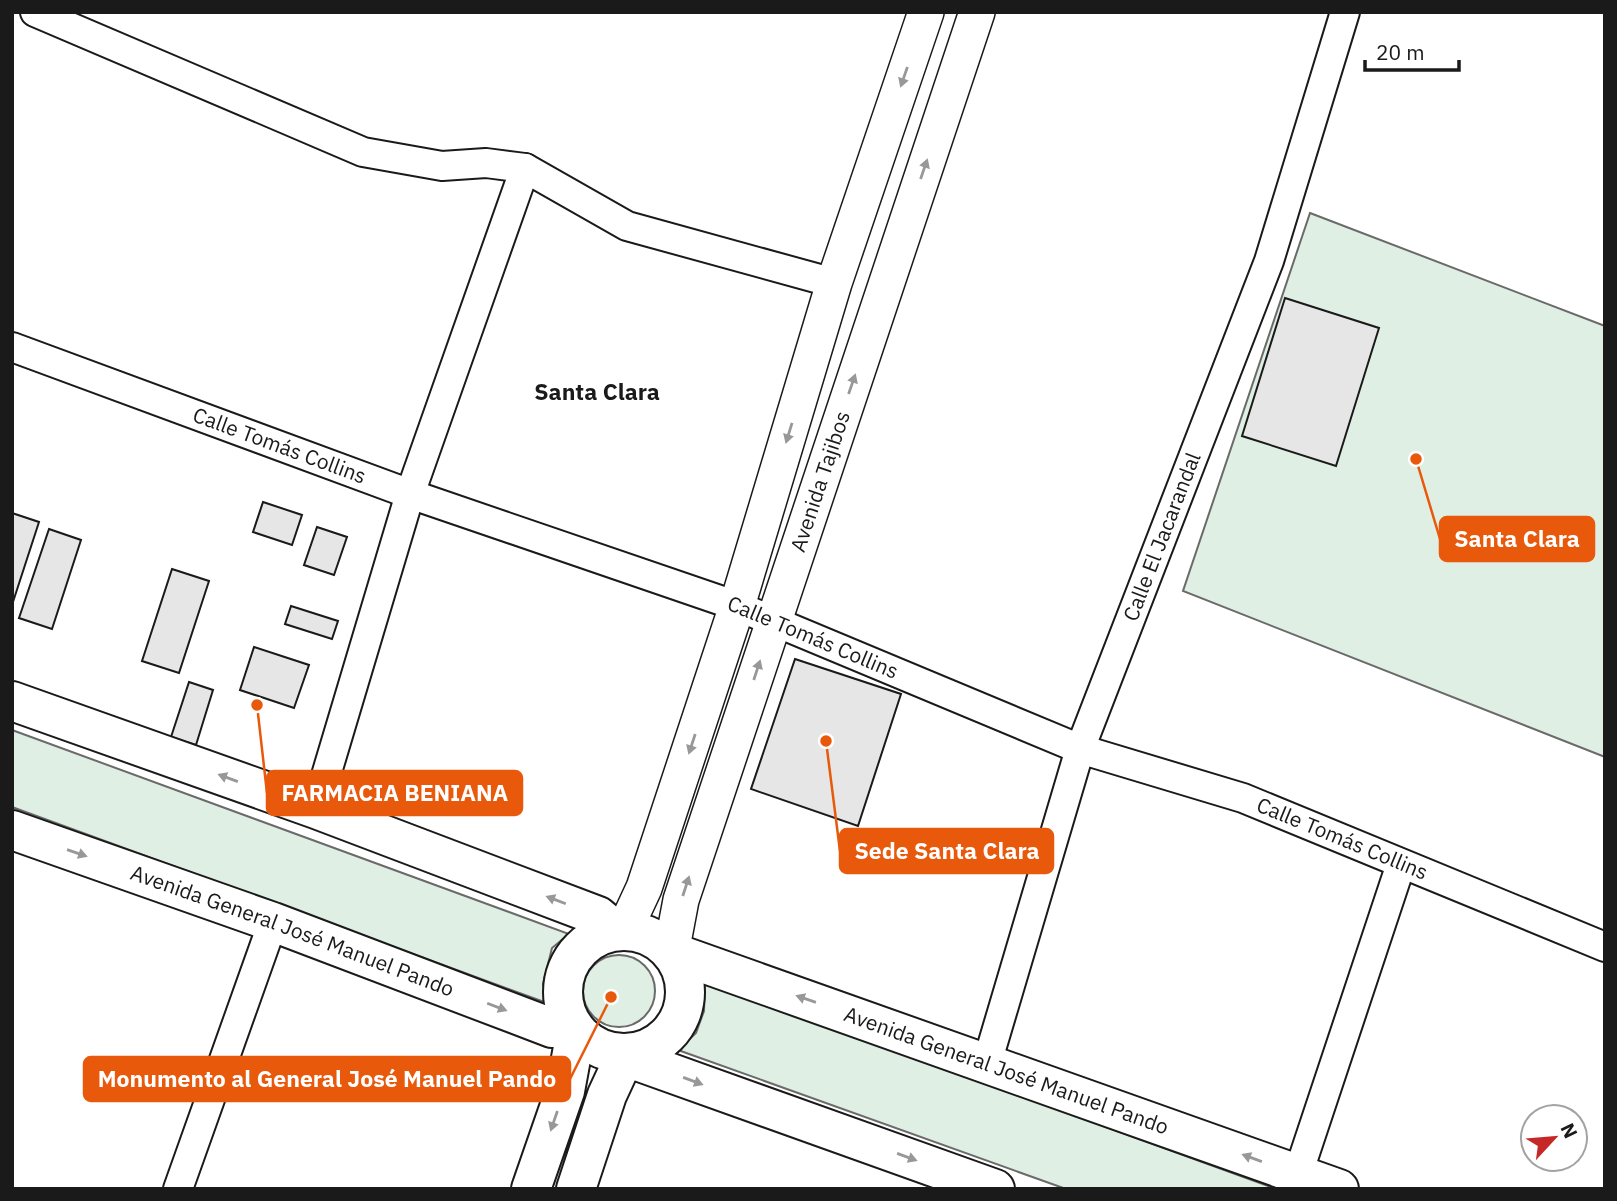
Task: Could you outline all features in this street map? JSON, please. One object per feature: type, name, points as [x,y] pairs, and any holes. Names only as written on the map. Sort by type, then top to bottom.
[{"type":"main road","points":[[12,701],[316,809],[598,916],[620,931]]},
{"type":"main road","name":"Avenida General José Manuel Pando","points":[[12,830],[273,922],[552,1028],[574,1029]]},
{"type":"main road","points":[[620,931],[642,933],[672,954],[682,973],[685,990],[680,1017],[664,1039],[649,1049],[629,1054],[598,1048],[574,1029],[565,1010],[562,993],[564,975],[572,958],[584,945],[599,936],[620,931]]},
{"type":"main road","name":"Avenida General José Manuel Pando","points":[[672,954],[1339,1189]]},
{"type":"main road","points":[[531,1189],[565,1091],[574,1029]]},
{"type":"main road","points":[[629,1054],[640,1062],[940,1179],[995,1189]]},
{"type":"main road","points":[[576,1189],[607,1095],[629,1054]]},
{"type":"street","points":[[35,12],[363,152],[442,166],[486,163],[525,168],[627,226],[834,284]]},
{"type":"street","name":"Avenida Tajibos","points":[[620,931],[644,888],[737,606],[834,284],[926,12]]},
{"type":"street","name":"Avenida Tajibos","points":[[672,954],[681,900],[977,12]]},
{"type":"street","name":"Calle El Jacarandal","points":[[987,1063],[1080,749],[1269,261],[1345,12]]},
{"type":"street","points":[[316,809],[410,494],[525,168]]},
{"type":"street","name":"Calle Tomás Collins","points":[[12,346],[410,494],[737,606],[1080,749],[1243,798],[1605,947]]},
{"type":"street","points":[[1298,1174],[1401,864]]},
{"type":"street","points":[[178,1189],[273,922]]},
{"type":"green space","points":[[1310,213],[1605,326],[1605,757],[1183,591]]},
{"type":"green space","points":[[12,730],[569,934],[552,948],[543,984],[547,1003],[12,807]]},
{"type":"green space","points":[[619,955],[639,961],[649,971],[655,991],[649,1011],[639,1021],[619,1027],[599,1021],[589,1011],[583,991],[589,971],[599,961]]},
{"type":"green space","points":[[705,981],[1276,1189],[1066,1189],[678,1050],[696,1033],[704,1011]]},
{"type":"building","points":[[1285,298],[1379,328],[1336,466],[1242,436]]},
{"type":"building","points":[[263,502],[302,515],[292,545],[253,532]]},
{"type":"building","points":[[12,513],[39,522],[12,605]]},
{"type":"building","points":[[317,527],[347,537],[334,575],[304,565]]},
{"type":"building","points":[[49,529],[81,540],[52,629],[19,618]]},
{"type":"building","points":[[172,569],[209,581],[179,673],[142,661]]},
{"type":"building","points":[[291,606],[338,621],[332,639],[285,624]]},
{"type":"building","points":[[254,647],[309,665],[294,708],[240,690]]},
{"type":"building","points":[[795,659],[901,694],[858,826],[751,789]]},
{"type":"building","points":[[189,682],[213,690],[196,745],[171,737]]},
{"type":"place","name":"Santa Clara","points":[[1416,459]]},
{"type":"place","name":"FARMACIA BENIANA","points":[[257,705]]},
{"type":"place","name":"Sede Santa Clara","points":[[826,741]]},
{"type":"place","name":"Monumento al General José Manuel Pando","points":[[611,997]]},
{"type":"district","name":"Santa Clara","points":[[597,392]]}]
